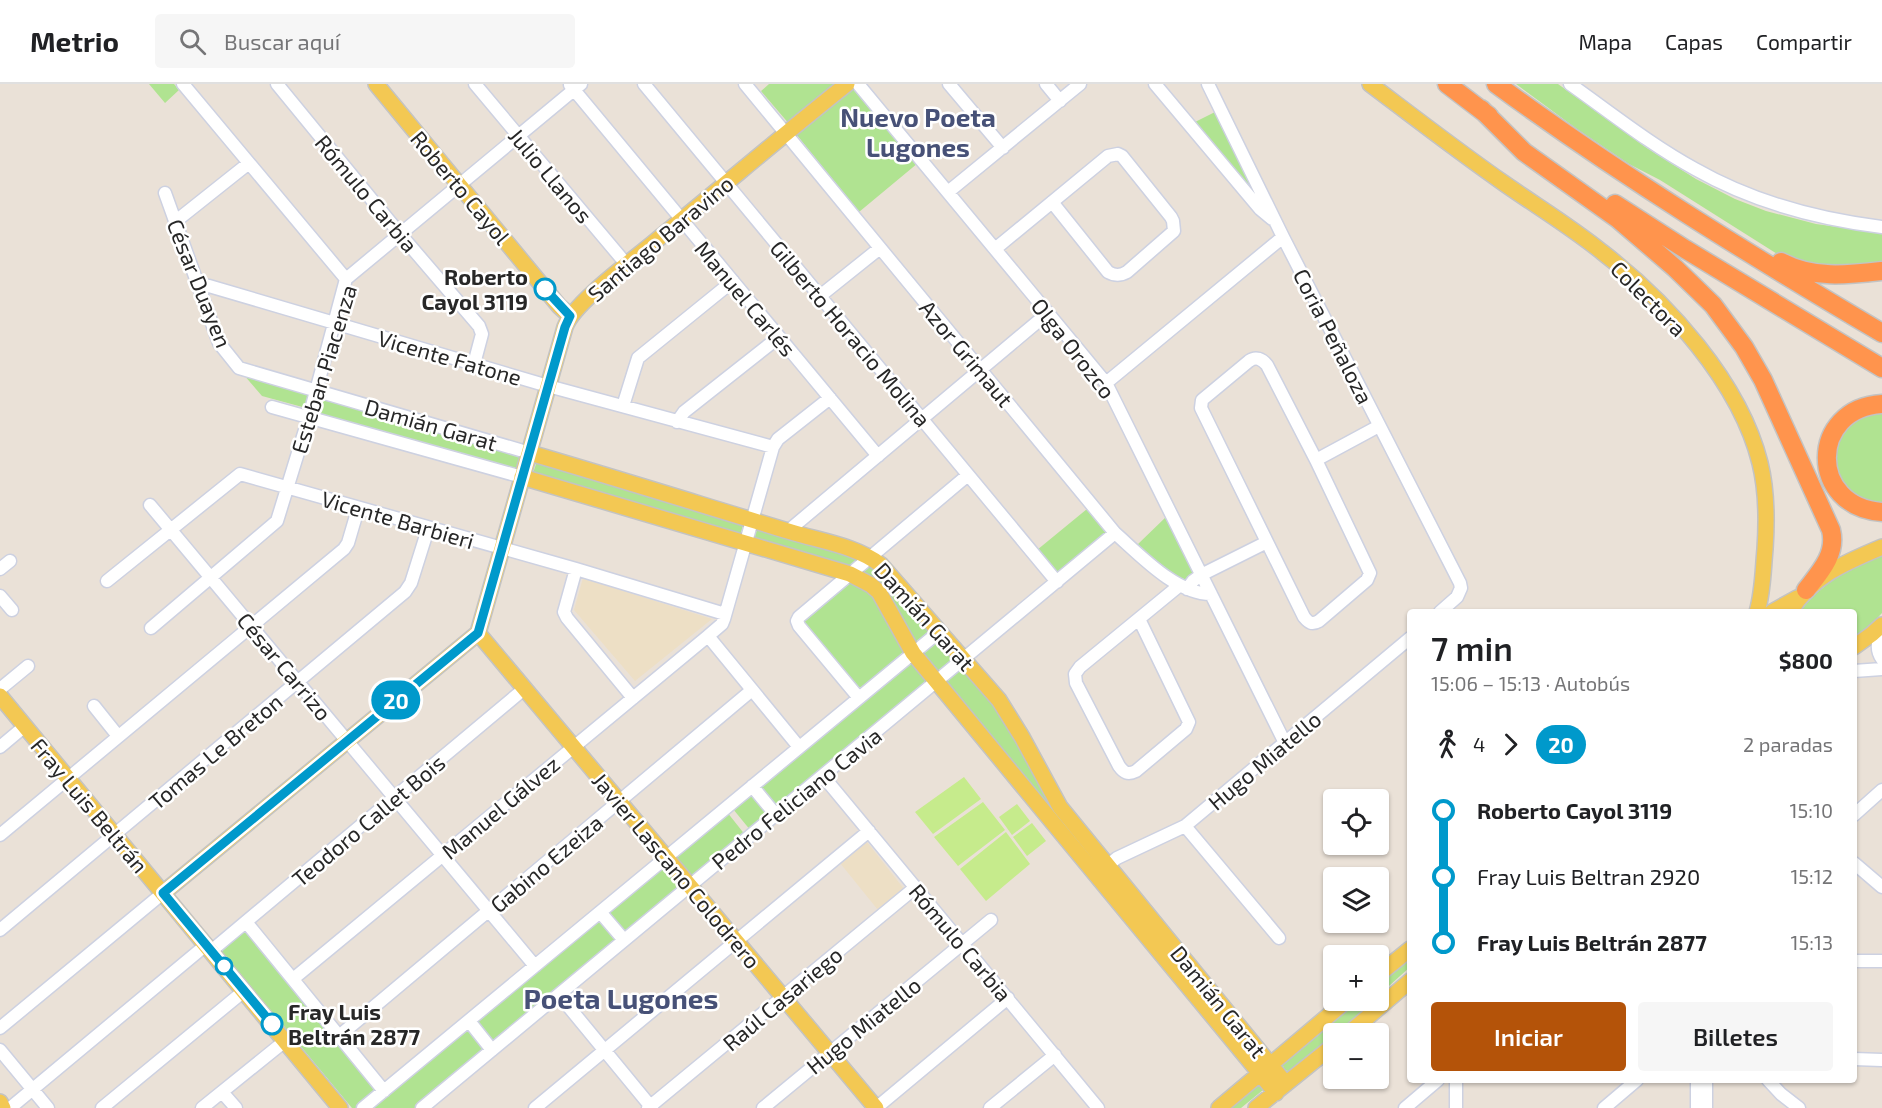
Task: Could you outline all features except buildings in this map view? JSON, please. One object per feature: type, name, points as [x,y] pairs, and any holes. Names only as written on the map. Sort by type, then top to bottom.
[{"type":"highway","points":[[1447,84],[1576,177],[1656,230],[1882,368]]},
{"type":"highway","points":[[1496,84],[1703,225],[1882,333]]},
{"type":"highway","points":[[1480,109],[1524,153],[1610,212],[1675,268],[1713,305],[1744,347],[1767,388],[1832,534],[1832,546],[1828,560],[1804,593]]},
{"type":"highway","points":[[1615,167],[1681,200],[1777,260],[1794,268],[1826,275],[1882,272]]},
{"type":"highway","points":[[1882,404],[1866,406],[1846,417],[1832,435],[1826,455],[1828,471],[1840,494],[1863,508],[1882,512]]},
{"type":"main road","name":"Roberto Cayol","points":[[376,84],[559,306],[570,316]]},
{"type":"main road","name":"Santiago Baravino","points":[[478,633],[570,316],[627,265],[847,84]]},
{"type":"main road","name":"Colectora","points":[[1370,84],[1474,162],[1604,253],[1651,294],[1708,360],[1742,414],[1750,431],[1760,465],[1766,517],[1763,609]]},
{"type":"main road","name":"Damián Garat","points":[[530,453],[857,551],[871,557],[881,565],[1005,709],[1079,842],[1108,865],[1265,1069]]},
{"type":"main road","name":"Damián Garat","points":[[522,477],[850,574],[871,585],[879,592],[913,653],[1079,842],[1281,1088]]},
{"type":"main road","points":[[1792,609],[1804,593],[1820,578],[1882,547]]},
{"type":"main road","points":[[1765,609],[1804,593]]},
{"type":"main road","points":[[1857,645],[1882,627]]},
{"type":"main road","points":[[163,893],[478,633]]},
{"type":"main road","name":"Javier Lascano Colodrero","points":[[478,633],[876,1108]]},
{"type":"main road","name":"Fray Luis Beltrán","points":[[0,696],[340,1108]]},
{"type":"main road","points":[[1389,966],[1407,951]]},
{"type":"main road","points":[[1389,989],[1407,974]]},
{"type":"main road","points":[[1389,999],[1407,984]]},
{"type":"main road","points":[[1224,1105],[1334,1011]]},
{"type":"main road","points":[[1361,1023],[1375,1011]]},
{"type":"main road","points":[[1256,1108],[1323,1054]]},
{"type":"main road","points":[[0,1102],[3,1108]]},
{"type":"street","name":"Rómulo Carbia","points":[[277,84],[479,326],[482,334],[474,364]]},
{"type":"street","name":"Julio Llanos","points":[[475,84],[627,265]]},
{"type":"street","name":"Gilberto Horacio Molina","points":[[644,84],[1057,582]]},
{"type":"street","name":"Azor Grimaut","points":[[744,84],[1115,533],[1151,564],[1184,587],[1202,594],[1211,594]]},
{"type":"street","name":"Olga Orozco","points":[[858,84],[1106,383],[1285,743]]},
{"type":"street","points":[[949,84],[1003,148]]},
{"type":"street","points":[[1046,84],[1060,101]]},
{"type":"street","points":[[948,192],[1080,84]]},
{"type":"street","points":[[1155,84],[1260,209],[1276,222]]},
{"type":"street","name":"Coria Peñaloza","points":[[1208,84],[1461,588],[1457,597],[1443,609]]},
{"type":"street","points":[[1570,84],[1669,153],[1722,183],[1766,201],[1814,216],[1882,227]]},
{"type":"street","points":[[189,86],[249,163],[346,279]]},
{"type":"street","name":"Esteban Piacenza","points":[[151,628],[273,526],[279,517],[346,279],[519,136],[575,86]]},
{"type":"street","name":"Manuel Carlés","points":[[575,86],[682,220],[878,456]]},
{"type":"street","points":[[995,249],[1052,202],[1108,156],[1118,154],[1171,217],[1174,231],[1127,272],[1118,276],[1108,272],[1052,202]]},
{"type":"street","points":[[176,221],[249,163]]},
{"type":"street","name":"César Duayen","points":[[165,193],[219,343],[242,369]]},
{"type":"street","points":[[1106,383],[1283,237]]},
{"type":"street","points":[[820,296],[880,248]]},
{"type":"street","points":[[623,406],[638,358],[733,281]]},
{"type":"street","name":"Vicente Fatone","points":[[198,285],[209,286],[548,386],[773,447]]},
{"type":"street","points":[[788,531],[1048,313]]},
{"type":"street","points":[[677,422],[684,412],[779,338]]},
{"type":"street","points":[[1252,358],[1259,358],[1267,365],[1316,460],[1369,570],[1370,577],[1319,621],[1312,624],[1304,617],[1267,542],[1200,403],[1252,358]]},
{"type":"street","name":"Damián Garat","points":[[242,369],[530,453]]},
{"type":"street","points":[[799,747],[708,636],[722,624],[773,447],[778,439],[830,398]]},
{"type":"street","name":"Damián Garat","points":[[272,407],[522,477]]},
{"type":"street","points":[[1316,460],[1379,426]]},
{"type":"street","name":"Vicente Barbieri","points":[[171,530],[236,476],[244,475],[428,529],[576,569],[725,614]]},
{"type":"street","points":[[858,698],[799,627],[797,621],[968,475]]},
{"type":"street","name":"César Carrizo","points":[[150,505],[535,966]]},
{"type":"street","points":[[0,835],[347,546],[358,509]]},
{"type":"street","name":"Tomas Le Breton","points":[[0,930],[405,592],[411,583],[428,529]]},
{"type":"street","points":[[107,581],[171,530]]},
{"type":"street","name":"Pedro Feliciano Cavia","points":[[422,1108],[1115,533]]},
{"type":"street","points":[[1139,619],[1189,722],[1186,729],[1136,771],[1129,773],[1119,766],[1075,674],[1080,667],[1139,619],[1196,578],[1267,542]]},
{"type":"street","points":[[0,569],[10,561]]},
{"type":"street","points":[[576,569],[564,612],[633,698]]},
{"type":"street","points":[[0,596],[12,610]]},
{"type":"street","points":[[1882,627],[1877,643],[1882,659]]},
{"type":"street","name":"Pedro Feliciano Cavia","points":[[363,1108],[940,631]]},
{"type":"street","name":"Manuel Gálvez","points":[[293,979],[708,636]]},
{"type":"street","name":"Hugo Miatello","points":[[1108,865],[1117,858],[1185,826],[1407,641]]},
{"type":"street","points":[[0,689],[28,666]]},
{"type":"street","points":[[1857,671],[1882,669]]},
{"type":"street","name":"Teodoro Callet Bois","points":[[10,1108],[208,948],[246,922],[524,689]]},
{"type":"street","name":"Gabino Ezeiza","points":[[339,1036],[752,690]]},
{"type":"street","points":[[94,706],[118,736]]},
{"type":"street","points":[[0,747],[25,726]]},
{"type":"street","name":"Rómulo Carbia","points":[[823,776],[1098,1108]]},
{"type":"street","points":[[752,786],[776,815]]},
{"type":"street","points":[[1857,812],[1882,790]]},
{"type":"street","points":[[1185,826],[1279,938]]},
{"type":"street","points":[[534,1108],[869,831]]},
{"type":"street","points":[[1857,866],[1882,887]]},
{"type":"street","name":"Raúl Casariego","points":[[650,1107],[915,887]]},
{"type":"street","points":[[0,1028],[163,893]]},
{"type":"street","points":[[600,912],[624,940]]},
{"type":"street","name":"Hugo Miatello","points":[[763,1108],[991,920]]},
{"type":"street","points":[[246,922],[384,1091]]},
{"type":"street","points":[[1857,962],[1882,962]]},
{"type":"street","points":[[102,1108],[244,991]]},
{"type":"street","points":[[559,995],[650,1107]]},
{"type":"street","points":[[876,1108],[1008,998]]},
{"type":"street","points":[[469,1021],[492,1050]]},
{"type":"street","points":[[202,1108],[285,1041]]},
{"type":"street","points":[[0,1050],[48,1108]]},
{"type":"street","points":[[990,1108],[1055,1055]]},
{"type":"street","points":[[1857,1059],[1882,1060]]},
{"type":"street","points":[[1406,1108],[1435,1083]]},
{"type":"street","points":[[1456,1083],[1456,1108]]},
{"type":"street","points":[[1604,1108],[1633,1083]]},
{"type":"street","points":[[1697,1083],[1697,1108]]},
{"type":"street","points":[[1706,1083],[1706,1108]]},
{"type":"street","points":[[1771,1083],[1798,1108]]},
{"type":"street","points":[[222,1092],[236,1108]]},
{"type":"shaded area","points":[[583,578],[712,619],[635,681],[574,610]]},
{"type":"shaded area","points":[[867,842],[904,889],[878,910],[840,863]]},
{"type":"green space","points":[[149,84],[174,84],[179,90],[165,103]]},
{"type":"green space","points":[[769,84],[840,84],[790,125],[761,91]]},
{"type":"green space","points":[[1516,84],[1558,84],[1647,148],[1696,179],[1735,199],[1766,211],[1816,224],[1882,233],[1882,267],[1841,271],[1785,259],[1660,180],[1629,164]]},
{"type":"green space","points":[[855,86],[918,163],[859,212],[796,134]]},
{"type":"green space","points":[[1219,110],[1270,213],[1191,124]]},
{"type":"green space","points":[[243,374],[309,392],[306,408],[262,396]]},
{"type":"green space","points":[[321,396],[522,457],[517,472],[316,412]]},
{"type":"green space","points":[[1882,409],[1882,505],[1871,504],[1843,487],[1833,458],[1843,428],[1873,410]]},
{"type":"green space","points":[[537,461],[744,522],[740,537],[532,476]]},
{"type":"green space","points":[[1087,509],[1106,531],[1105,536],[1061,573],[1056,573],[1037,550]]},
{"type":"green space","points":[[1167,516],[1193,568],[1192,575],[1186,580],[1177,577],[1137,545]]},
{"type":"green space","points":[[757,525],[847,552],[861,561],[851,567],[752,541]]},
{"type":"green space","points":[[1882,554],[1882,613],[1857,636],[1857,609],[1802,609],[1817,593],[1848,571]]},
{"type":"green space","points":[[870,563],[932,632],[913,646],[861,571]]},
{"type":"green space","points":[[851,582],[873,592],[903,652],[860,691],[804,622]]},
{"type":"green space","points":[[937,639],[956,661],[935,675],[922,652]]},
{"type":"green space","points":[[911,660],[929,682],[751,831],[733,809]]},
{"type":"green space","points":[[965,667],[995,700],[1042,782],[1261,1060],[944,687],[952,674]]},
{"type":"green space","points":[[964,777],[981,799],[933,834],[915,812]]},
{"type":"green space","points":[[983,802],[1005,830],[958,866],[934,837]]},
{"type":"green space","points":[[1017,804],[1030,821],[1012,835],[999,817]]},
{"type":"green space","points":[[727,812],[746,836],[693,880],[672,857]]},
{"type":"green space","points":[[1032,823],[1046,841],[1027,856],[1013,837]]},
{"type":"green space","points":[[1006,832],[1030,864],[986,901],[960,869]]},
{"type":"green space","points":[[663,864],[684,888],[624,936],[605,912]]},
{"type":"green space","points":[[601,916],[620,939],[494,1044],[475,1020]]},
{"type":"green space","points":[[245,927],[380,1090],[358,1108],[352,1108],[220,949]]},
{"type":"green space","points":[[1407,959],[1407,970],[1389,986],[1389,974]]},
{"type":"green space","points":[[1345,1011],[1364,1011],[1352,1023],[1330,1023]]},
{"type":"green space","points":[[468,1026],[488,1049],[417,1108],[368,1108]]},
{"type":"green space","points":[[1323,1029],[1323,1046],[1291,1072],[1285,1070],[1282,1064]]},
{"type":"green space","points":[[1261,1080],[1265,1088],[1263,1090],[1241,1108],[1229,1108]]},
{"type":"bus line","name":"20","points":[[272,1024],[163,893],[478,633],[570,316],[545,289]]},
{"type":"place","name":"Roberto Cayol 3119","points":[[545,289]]},
{"type":"place","name":"Fray Luis Beltrán 2877","points":[[272,1024]]},
{"type":"district","name":"Nuevo Poeta Lugones","points":[[918,130]]},
{"type":"district","name":"Poeta Lugones","points":[[621,998]]}]
